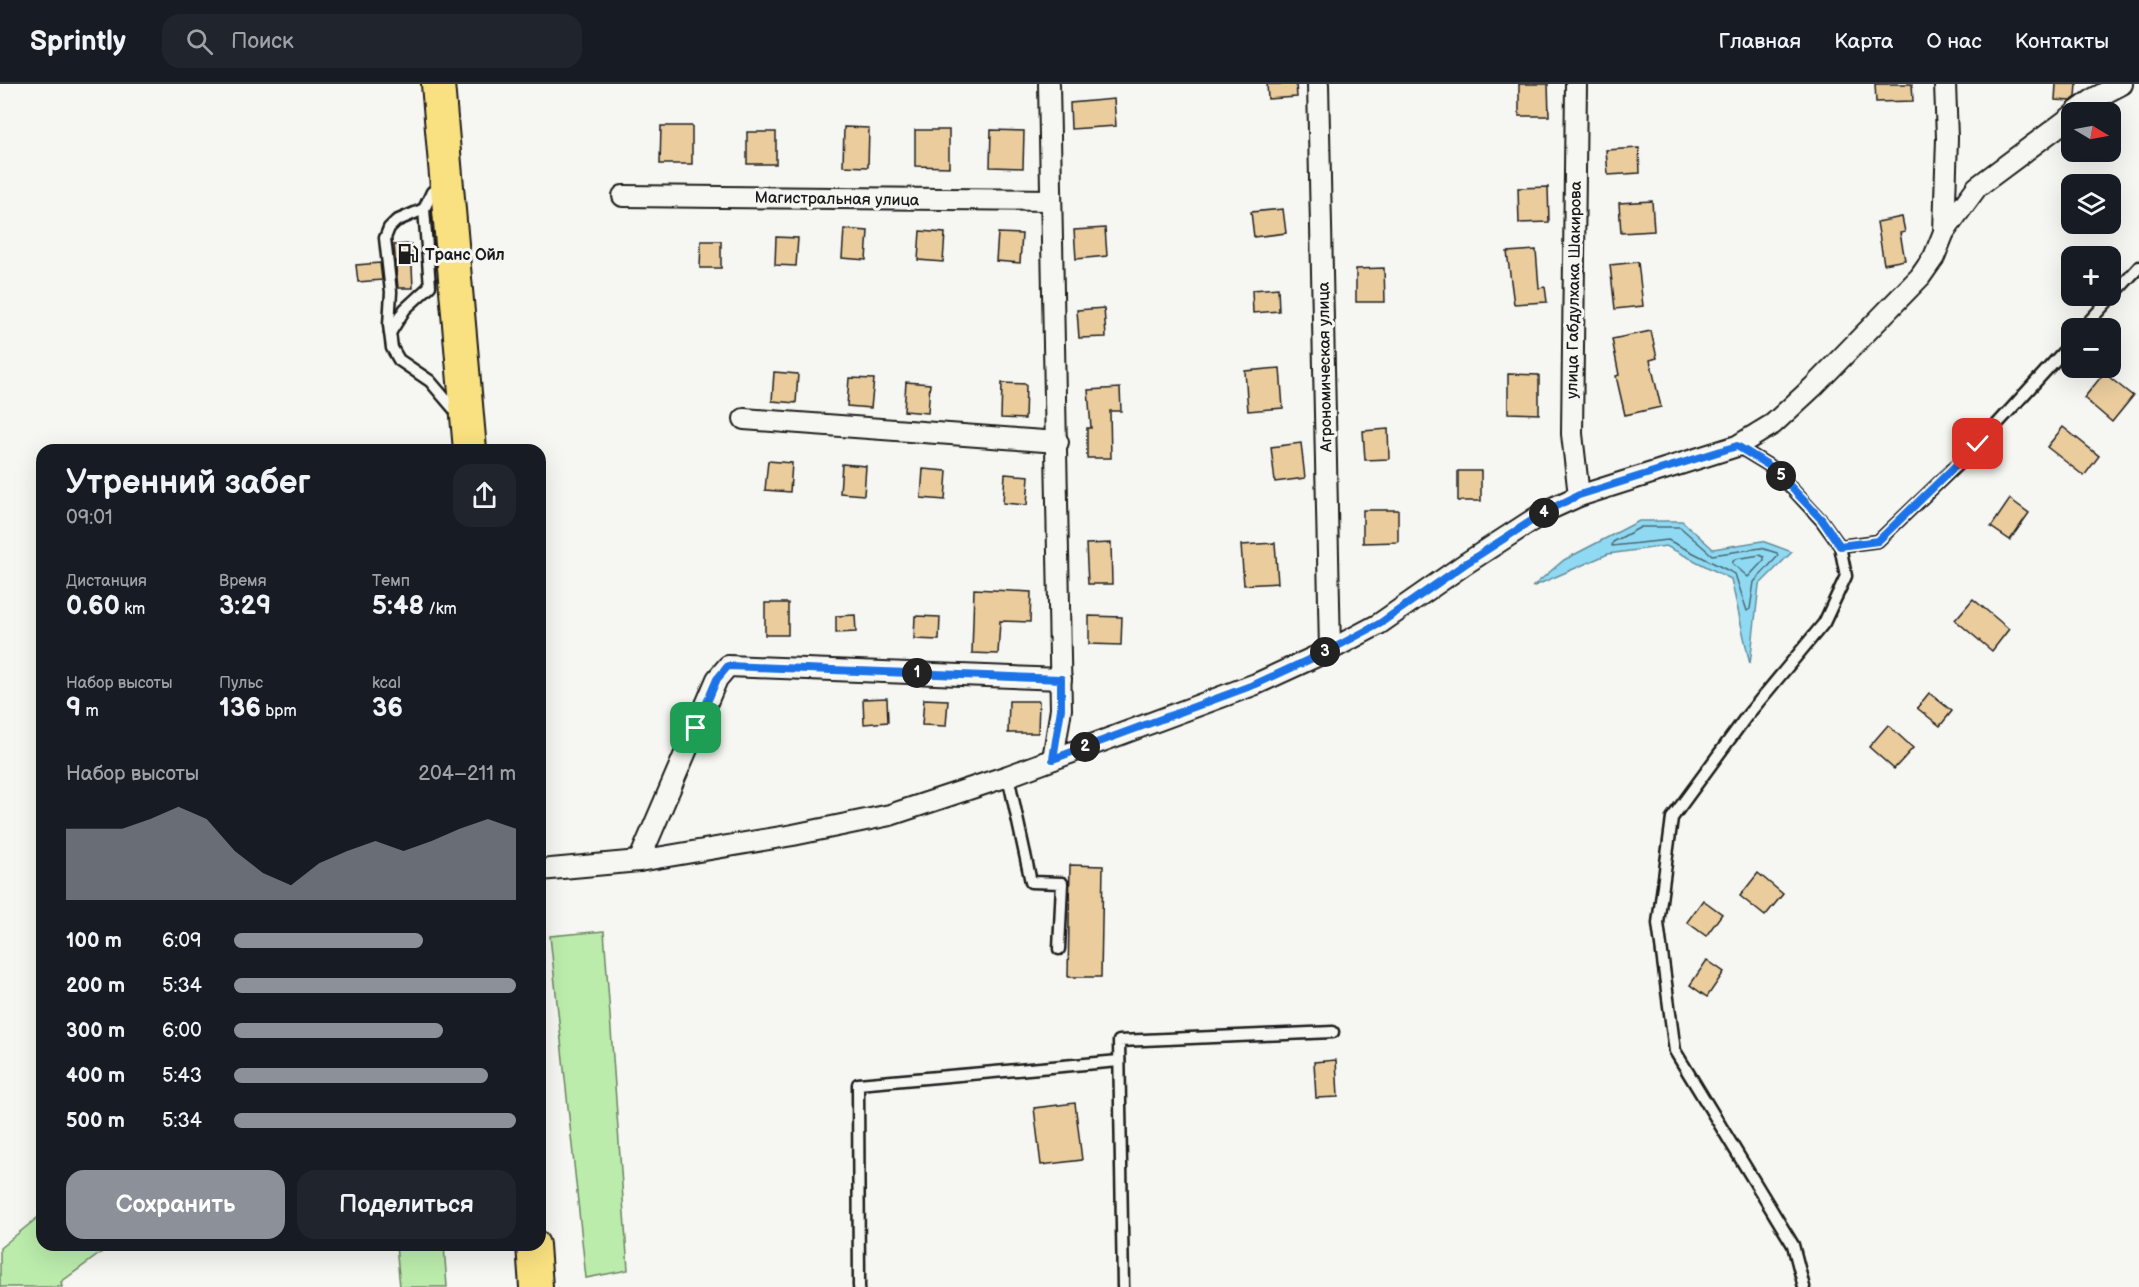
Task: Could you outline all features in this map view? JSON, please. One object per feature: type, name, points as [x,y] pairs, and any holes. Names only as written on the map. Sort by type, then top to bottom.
[{"type":"main road","points":[[438,84],[469,439]]},
{"type":"main road","points":[[533,1251],[536,1287]]},
{"type":"street","points":[[1049,84],[1061,679],[1061,709],[1053,759]]},
{"type":"street","name":"Агрономическая улица","points":[[1318,84],[1330,650]]},
{"type":"street","name":"улица Габдулхака Шакирова","points":[[1576,84],[1572,434],[1579,495]]},
{"type":"street","points":[[1944,232],[1947,138],[1945,84]]},
{"type":"street","points":[[2090,102],[2122,84]]},
{"type":"street","points":[[546,869],[639,861],[793,835],[890,815],[1008,776],[1256,684],[1330,650],[1379,624],[1548,510],[1579,495],[1737,446],[1773,424],[1813,387],[1920,277],[1934,257],[1944,232],[1977,187],[2061,124]]},
{"type":"street","name":"Магистральная улица","points":[[623,196],[1051,200]]},
{"type":"street","points":[[744,419],[1058,442]]},
{"type":"street","points":[[639,861],[717,679],[728,666],[1061,679]]},
{"type":"lane","points":[[390,333],[405,309],[430,286],[424,209],[432,192],[447,179]]},
{"type":"lane","points":[[424,209],[396,221],[389,228],[386,238],[391,292],[392,348],[399,360],[430,381],[469,439]]},
{"type":"lane","points":[[2093,318],[2139,267]]},
{"type":"lane","points":[[1840,546],[1878,541],[1978,444],[2061,354]]},
{"type":"lane","points":[[1737,446],[1773,468],[1822,520],[1840,546],[1846,576],[1824,623],[1746,717],[1672,818],[1658,923],[1675,1051],[1793,1245],[1804,1287]]},
{"type":"lane","points":[[1008,776],[1031,882],[1062,883],[1059,949]]},
{"type":"lane","points":[[1123,1287],[1119,1041],[1334,1032]]},
{"type":"lane","points":[[859,1287],[858,1084],[1119,1061]]},
{"type":"green space","points":[[604,931],[628,1270],[586,1278],[550,936]]},
{"type":"green space","points":[[36,1219],[36,1251],[104,1251],[61,1282],[62,1287],[0,1287],[0,1248]]},
{"type":"green space","points":[[397,1251],[444,1251],[447,1287],[400,1287]]},
{"type":"water","points":[[1639,521],[1682,521],[1713,549],[1762,541],[1792,552],[1759,585],[1750,664],[1731,579],[1666,546],[1608,554],[1532,587],[1564,560]]},
{"type":"building","points":[[1267,84],[1296,84],[1297,97],[1268,99]]},
{"type":"building","points":[[1519,84],[1548,84],[1549,116],[1519,116]]},
{"type":"building","points":[[1875,84],[1912,84],[1913,101],[1876,102]]},
{"type":"building","points":[[2056,84],[2077,84],[2076,97],[2071,101],[2055,100]]},
{"type":"building","points":[[1114,99],[1116,126],[1071,129],[1070,103]]},
{"type":"building","points":[[661,126],[692,126],[692,164],[660,164]]},
{"type":"building","points":[[844,127],[869,128],[868,167],[843,166]]},
{"type":"building","points":[[915,130],[949,130],[949,167],[915,166]]},
{"type":"building","points":[[991,130],[1024,131],[1023,168],[990,167]]},
{"type":"building","points":[[747,132],[776,132],[776,164],[747,164]]},
{"type":"building","points":[[1639,148],[1640,173],[1608,175],[1606,150]]},
{"type":"building","points":[[1548,187],[1549,222],[1519,223],[1518,188]]},
{"type":"building","points":[[1652,201],[1654,231],[1621,233],[1619,203]]},
{"type":"building","points":[[1283,209],[1286,233],[1254,237],[1251,212]]},
{"type":"building","points":[[1902,217],[1905,232],[1900,233],[1905,260],[1884,264],[1877,222]]},
{"type":"building","points":[[1105,228],[1107,256],[1076,259],[1074,230]]},
{"type":"building","points":[[844,229],[868,231],[866,260],[842,258]]},
{"type":"building","points":[[920,231],[945,233],[943,262],[918,260]]},
{"type":"building","points":[[998,233],[1022,234],[1020,263],[996,261]]},
{"type":"building","points":[[776,237],[798,238],[796,266],[775,265]]},
{"type":"building","points":[[701,241],[721,241],[721,268],[700,268]]},
{"type":"building","points":[[411,244],[413,288],[398,288],[394,245]]},
{"type":"building","points":[[1536,250],[1539,288],[1545,287],[1547,302],[1514,304],[1507,252]]},
{"type":"building","points":[[1638,262],[1643,306],[1615,309],[1610,265]]},
{"type":"building","points":[[380,263],[382,280],[358,282],[356,265]]},
{"type":"building","points":[[1384,268],[1385,302],[1356,302],[1356,269]]},
{"type":"building","points":[[1278,288],[1279,311],[1253,313],[1252,290]]},
{"type":"building","points":[[1104,308],[1106,337],[1079,338],[1077,310]]},
{"type":"building","points":[[1651,331],[1657,358],[1650,360],[1661,407],[1625,415],[1616,376],[1619,375],[1612,339]]},
{"type":"building","points":[[1280,368],[1283,408],[1248,411],[1245,371]]},
{"type":"building","points":[[774,372],[798,374],[796,403],[772,401]]},
{"type":"building","points":[[1508,374],[1539,375],[1539,414],[1508,413]]},
{"type":"building","points":[[849,378],[874,379],[871,408],[847,406]]},
{"type":"building","points":[[2100,378],[2110,378],[2133,396],[2112,422],[2084,398]]},
{"type":"building","points":[[906,382],[930,384],[928,413],[904,411]]},
{"type":"building","points":[[1002,383],[1026,384],[1025,419],[1001,418]]},
{"type":"building","points":[[1120,388],[1121,411],[1110,411],[1111,458],[1087,458],[1087,428],[1091,428],[1088,390]]},
{"type":"building","points":[[2063,427],[2099,456],[2084,476],[2047,447]]},
{"type":"building","points":[[1388,429],[1389,459],[1365,460],[1363,431]]},
{"type":"building","points":[[1301,443],[1305,478],[1275,482],[1271,447]]},
{"type":"building","points":[[768,461],[792,463],[790,492],[765,490]]},
{"type":"building","points":[[842,464],[866,466],[864,495],[840,493]]},
{"type":"building","points":[[923,469],[947,471],[945,500],[921,498]]},
{"type":"building","points":[[1458,471],[1481,471],[1481,501],[1458,501]]},
{"type":"building","points":[[1005,474],[1029,476],[1027,505],[1003,503]]},
{"type":"building","points":[[2010,499],[2029,513],[2010,540],[1991,527]]},
{"type":"building","points":[[1363,510],[1398,510],[1398,542],[1363,543]]},
{"type":"building","points":[[1111,543],[1112,584],[1088,584],[1086,544]]},
{"type":"building","points":[[1275,543],[1278,583],[1244,585],[1241,545]]},
{"type":"building","points":[[974,589],[1031,592],[1030,622],[1000,621],[998,654],[972,653]]},
{"type":"building","points":[[1973,599],[2009,629],[1992,651],[1955,620]]},
{"type":"building","points":[[765,603],[788,603],[788,635],[765,635]]},
{"type":"building","points":[[855,615],[856,632],[836,633],[836,616]]},
{"type":"building","points":[[915,616],[940,617],[939,640],[914,639]]},
{"type":"building","points":[[1089,616],[1122,617],[1121,645],[1089,644]]},
{"type":"building","points":[[1929,693],[1952,711],[1940,726],[1917,708]]},
{"type":"building","points":[[887,698],[888,722],[864,724],[863,699]]},
{"type":"building","points":[[924,699],[948,700],[946,726],[922,725]]},
{"type":"building","points":[[1009,701],[1039,701],[1038,733],[1008,733]]},
{"type":"building","points":[[1888,725],[1913,748],[1894,769],[1869,747]]},
{"type":"building","points":[[1070,865],[1103,866],[1101,977],[1068,977]]},
{"type":"building","points":[[1758,873],[1783,894],[1765,916],[1740,896]]},
{"type":"building","points":[[1703,900],[1722,914],[1706,936],[1687,922]]},
{"type":"building","points":[[1707,960],[1724,972],[1707,997],[1690,985]]},
{"type":"building","points":[[1336,1060],[1338,1097],[1316,1098],[1314,1062]]},
{"type":"building","points":[[1075,1103],[1082,1160],[1041,1165],[1034,1108]]},
{"type":"place","name":"Транс Ойл","points":[[408,254]]},
{"type":"route","points":[[696,728],[717,679],[728,666],[1061,679],[1061,709],[1053,759],[1256,684],[1330,650],[1379,624],[1548,510],[1579,495],[1737,446],[1773,468],[1822,520],[1840,546],[1878,541],[1978,444]]}]
